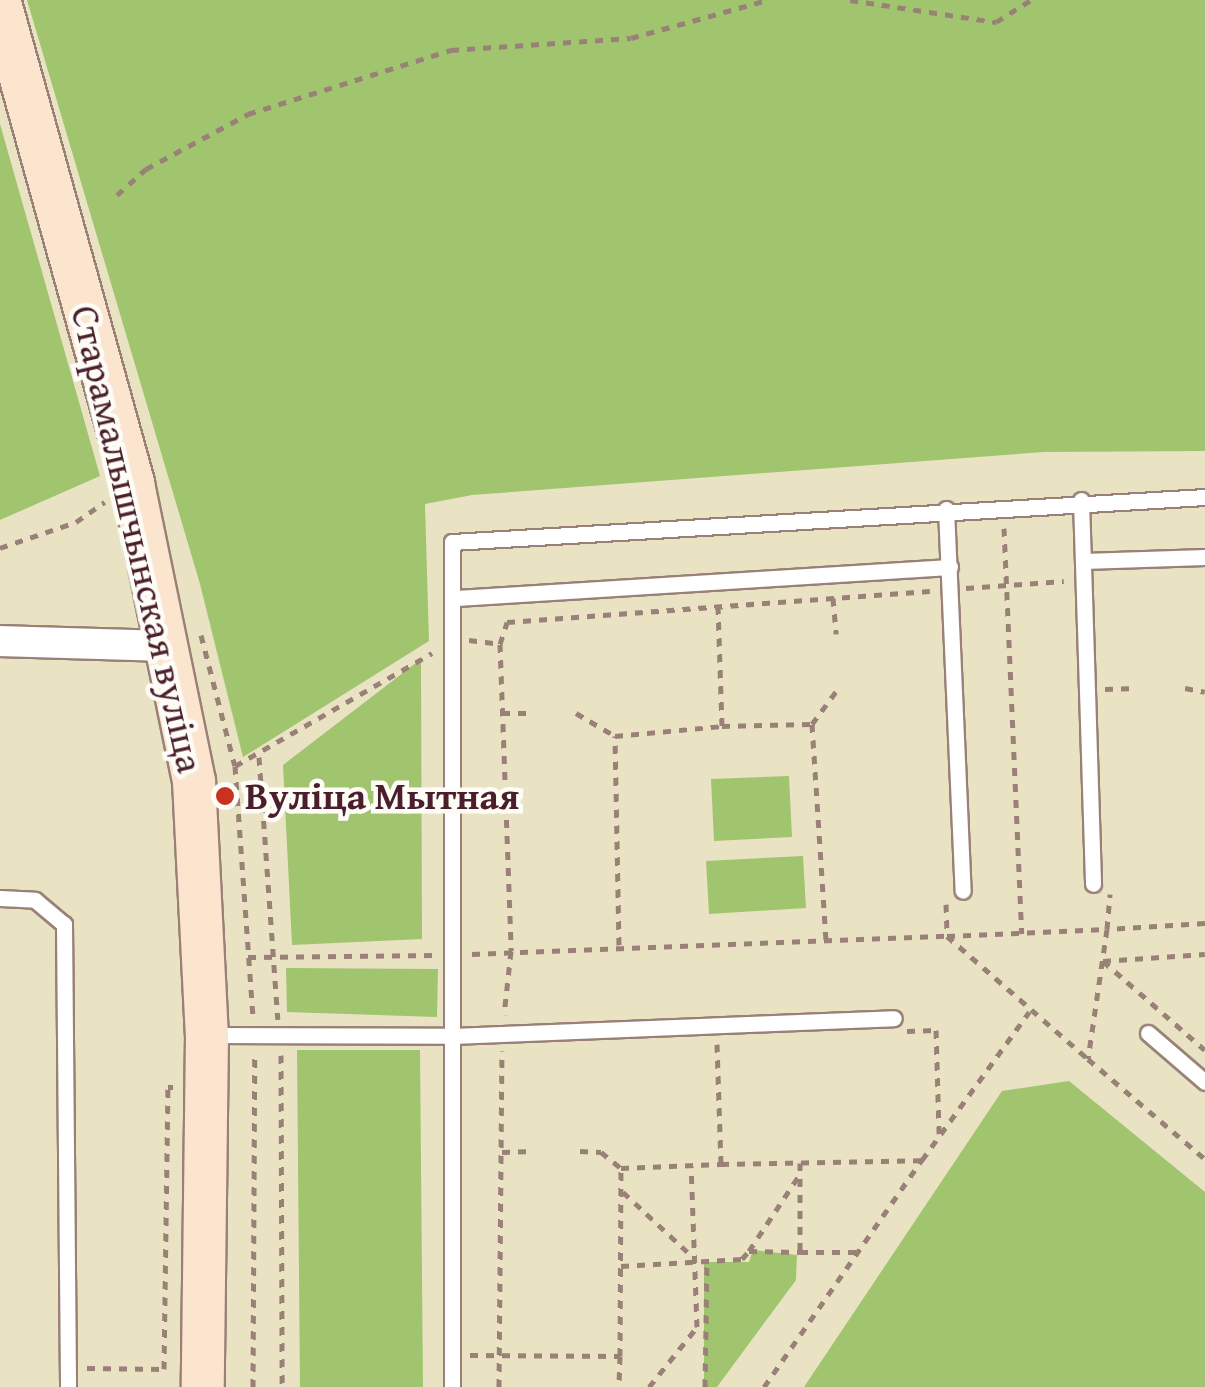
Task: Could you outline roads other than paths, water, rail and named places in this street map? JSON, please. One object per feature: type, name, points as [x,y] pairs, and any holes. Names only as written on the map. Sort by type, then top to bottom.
[{"type":"main road","name":"Старамалышчынская вуліца","points":[[0,3],[133,484],[194,781],[208,1036],[204,1387]]},
{"type":"street","points":[[0,641],[169,646]]},
{"type":"lane","points":[[452,1387],[456,598],[452,542],[1081,500],[1205,497]]},
{"type":"lane","points":[[1081,500],[1092,884]]},
{"type":"lane","points":[[946,509],[963,891]]},
{"type":"lane","points":[[1083,561],[1205,557]]},
{"type":"lane","points":[[456,598],[950,567]]},
{"type":"lane","points":[[0,898],[35,900],[64,924],[68,1387]]},
{"type":"lane","points":[[208,1036],[452,1036],[896,1024]]},
{"type":"lane","points":[[1148,1034],[1205,1082]]},
{"type":"place","name":"Вуліца Мытная","points":[[225,796]]}]
